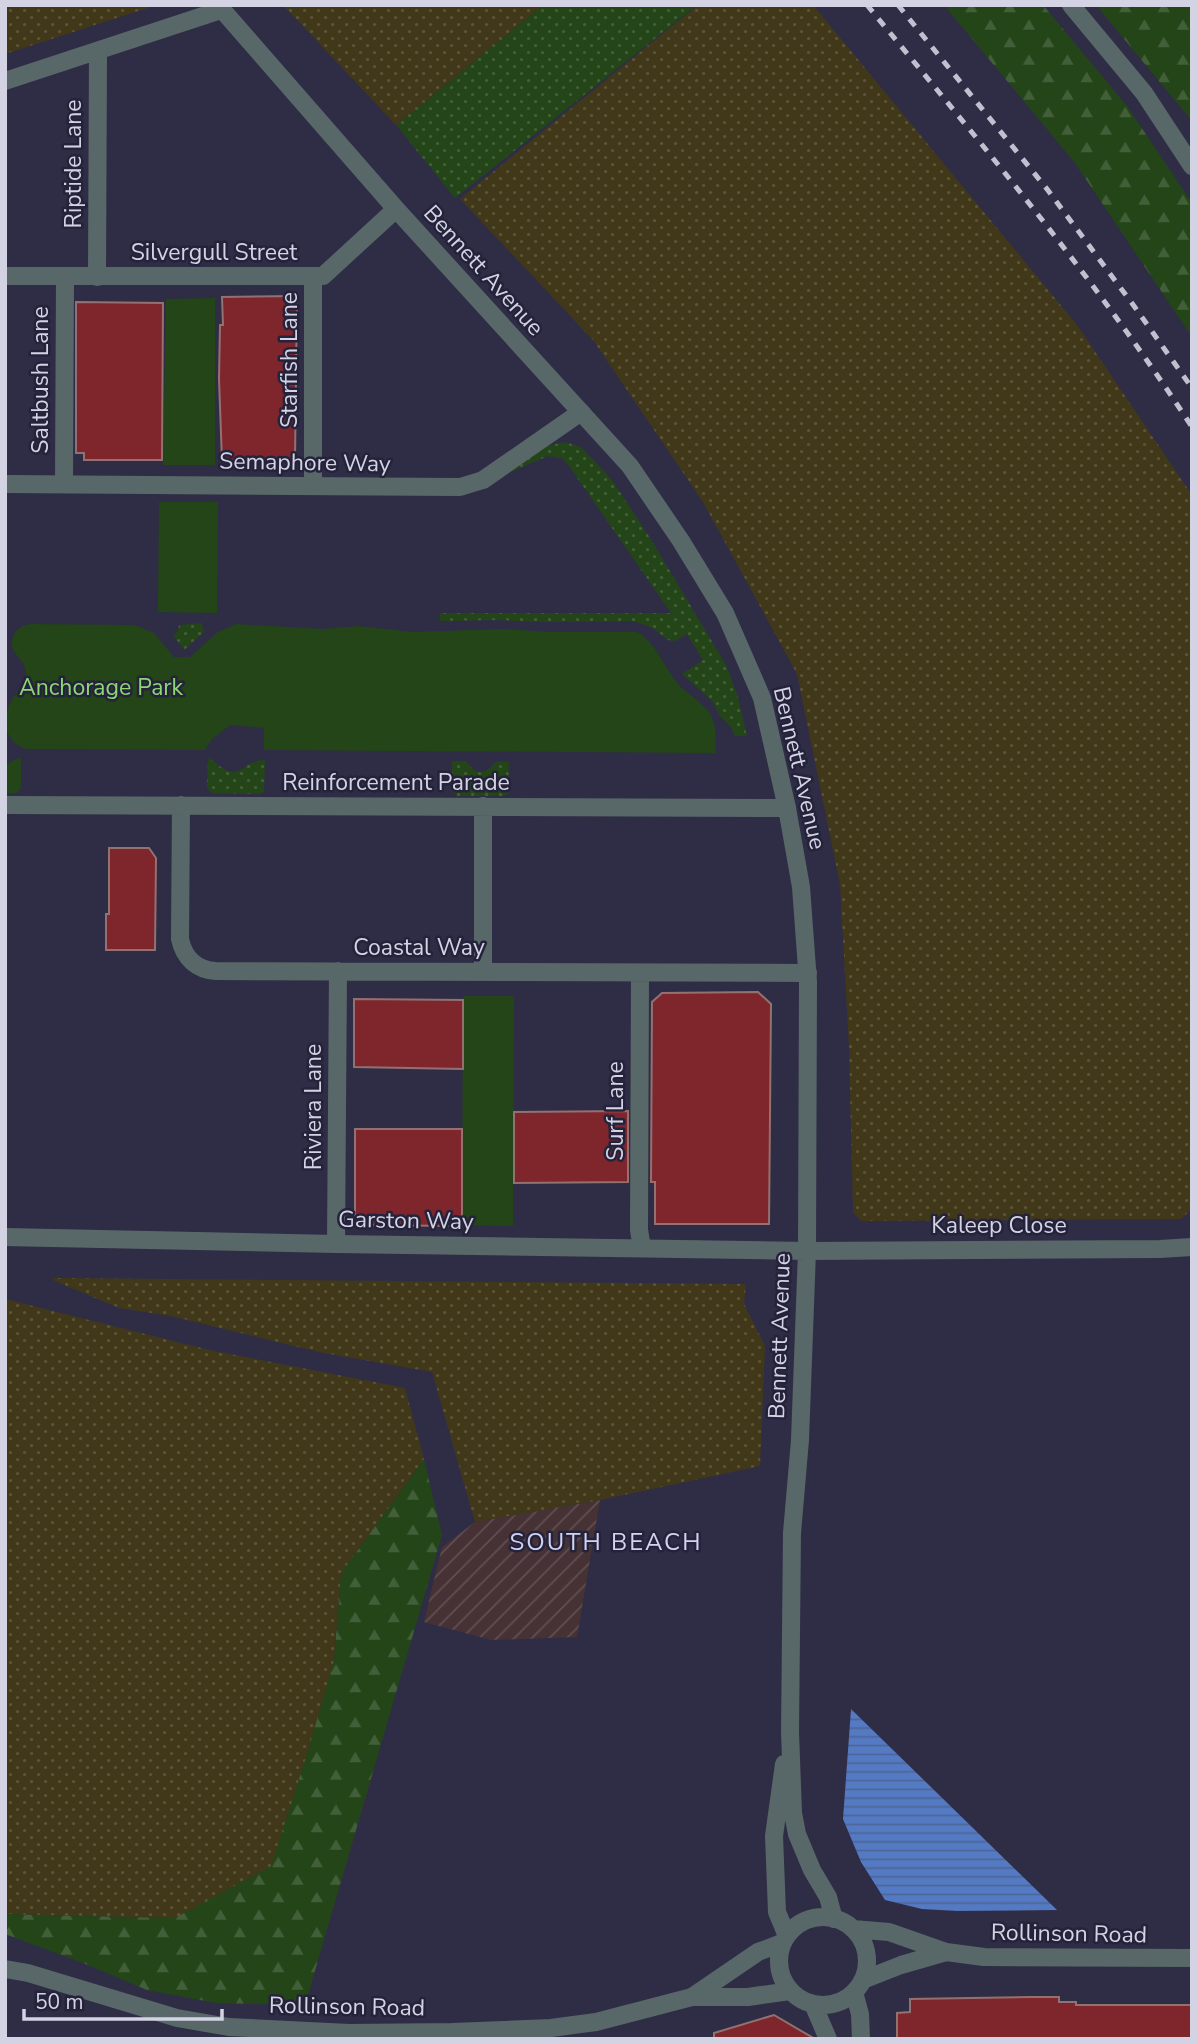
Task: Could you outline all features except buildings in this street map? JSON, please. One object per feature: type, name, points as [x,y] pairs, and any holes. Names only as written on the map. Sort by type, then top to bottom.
[{"type":"street","points":[[1071,5],[1144,93],[1192,166]]},
{"type":"street","points":[[5,82],[220,8]]},
{"type":"street","name":"Bennett Avenue","points":[[220,8],[396,209],[630,466],[681,541],[725,614],[762,698],[787,808],[801,887],[807,973],[807,1251],[800,1440],[792,1533],[790,1732],[793,1812],[797,1834],[812,1870],[828,1897],[834,1919]]},
{"type":"street","name":"Riptide Lane","points":[[97,277],[98,51]]},
{"type":"street","name":"Silvergull Street","points":[[5,276],[323,276],[396,209]]},
{"type":"street","name":"Saltbush Lane","points":[[64,484],[65,277]]},
{"type":"street","name":"Starfish Lane","points":[[313,277],[313,486]]},
{"type":"street","name":"Semaphore Way","points":[[5,484],[468,486],[484,480],[581,412]]},
{"type":"street","name":"Reinforcement Parade","points":[[5,805],[787,808]]},
{"type":"street","name":"Coastal Way","points":[[181,805],[180,939],[188,958],[196,966],[210,970],[807,973]]},
{"type":"street","points":[[483,806],[483,971]]},
{"type":"street","name":"Riviera Lane","points":[[336,1244],[338,971]]},
{"type":"street","name":"Surf Lane","points":[[640,974],[639,1230],[642,1248]]},
{"type":"street","name":"Garston Way","points":[[5,1237],[807,1251]]},
{"type":"street","name":"Kaleep Close","points":[[807,1251],[1192,1247]]},
{"type":"street","name":"Bennett Avenue","points":[[784,1940],[777,1912],[774,1836],[790,1732]]},
{"type":"street","points":[[821,1917],[834,1919],[853,1929],[861,1940],[866,1952],[867,1967],[858,1986],[842,2000],[828,2005],[813,2004],[790,1991],[783,1981],[779,1956],[784,1940],[796,1926],[821,1917]]},
{"type":"street","name":"Rollinson Road","points":[[853,1929],[889,1932],[946,1952],[1008,1958],[1192,1958]]},
{"type":"street","name":"Rollinson Road","points":[[692,1997],[758,1952],[784,1940]]},
{"type":"street","name":"Rollinson Road","points":[[858,1986],[901,1965],[946,1952]]},
{"type":"street","name":"Rollinson Road","points":[[5,1969],[28,1973],[177,2018],[229,2027],[349,2033],[439,2033],[551,2028],[596,2022],[692,1997],[748,1997],[790,1991]]},
{"type":"street","points":[[858,1986],[861,2039]]},
{"type":"street","points":[[813,2004],[828,2039]]},
{"type":"shaded area","points":[[600,1500],[577,1637],[491,1640],[424,1622],[442,1547],[475,1522]]},
{"type":"green space","points":[[543,5],[697,5],[455,198],[396,125]]},
{"type":"green space","points":[[944,5],[1043,5],[1127,106],[1192,203],[1192,337],[1075,163]]},
{"type":"green space","points":[[1096,5],[1191,5],[1192,121]]},
{"type":"green space","points":[[215,298],[215,465],[163,465],[166,299]]},
{"type":"green space","points":[[565,442],[581,447],[612,480],[652,541],[726,665],[737,694],[747,736],[735,736],[712,701],[682,674],[703,660],[687,634],[675,641],[668,640],[653,628],[633,621],[440,621],[440,613],[671,613],[562,458],[548,456],[501,476],[546,446]]},
{"type":"green space","points":[[159,502],[218,502],[217,613],[158,612]]},
{"type":"green space","points":[[202,623],[204,632],[184,650],[173,635],[178,631],[179,625]]},
{"type":"green space","name":"Anchorage Park","points":[[32,624],[135,625],[154,633],[174,657],[190,657],[218,632],[236,624],[323,629],[358,626],[413,632],[504,629],[637,632],[656,650],[682,688],[710,715],[715,728],[716,753],[264,750],[264,728],[230,725],[211,740],[205,750],[26,749],[12,740],[6,728],[6,720],[9,705],[26,678],[25,668],[14,651],[12,641],[19,628]]},
{"type":"green space","points":[[21,758],[21,788],[16,793],[5,793],[5,766]]},
{"type":"green space","points":[[210,758],[220,767],[235,772],[256,761],[265,760],[264,792],[211,793],[207,787]]},
{"type":"green space","points":[[452,761],[466,761],[477,772],[488,769],[497,761],[509,762],[508,794],[457,796],[452,790]]},
{"type":"green space","points":[[463,996],[514,996],[513,1226],[462,1225]]},
{"type":"green space","points":[[424,1459],[442,1535],[305,2005],[216,2003],[147,1990],[5,1934],[5,1914],[175,1918],[334,1660],[341,1573]]},
{"type":"sand","points":[[5,5],[157,5],[5,54]]},
{"type":"sand","points":[[283,5],[543,5],[396,125]]},
{"type":"sand","points":[[698,5],[813,5],[1077,325],[1192,495],[1192,1209],[1181,1219],[861,1221],[853,1212],[849,1048],[840,884],[797,674],[703,502],[593,340],[460,199]]},
{"type":"sand","points":[[52,1278],[746,1284],[744,1304],[765,1346],[760,1466],[600,1500],[475,1522],[432,1372],[319,1352],[171,1316],[119,1308]]},
{"type":"sand","points":[[5,1299],[209,1350],[405,1388],[424,1459],[341,1573],[334,1660],[271,1866],[175,1918],[5,1914]]},
{"type":"water","points":[[851,1709],[1057,1910],[922,1909],[885,1900],[861,1862],[843,1819]]},
{"type":"railway","points":[[867,5],[994,159],[1076,264],[1192,427]]},
{"type":"railway","points":[[898,5],[1047,189],[1192,388]]},
{"type":"district","name":"SOUTH BEACH","points":[[606,1542]]}]
